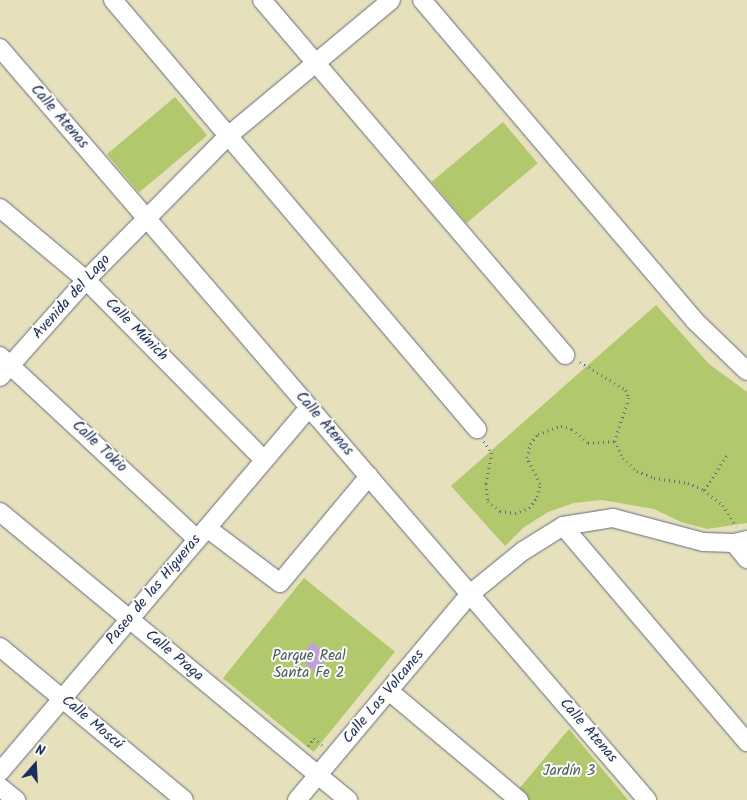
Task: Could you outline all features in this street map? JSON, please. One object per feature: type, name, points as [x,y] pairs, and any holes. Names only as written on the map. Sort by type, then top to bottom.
[{"type":"street","points":[[113,0],[477,429]]},
{"type":"street","points":[[262,0],[565,355]]},
{"type":"street","name":"Avenida del Lago","points":[[4,366],[146,218],[228,136],[391,0]]},
{"type":"street","points":[[422,0],[695,321],[747,371]]},
{"type":"street","name":"Calle Atenas","points":[[0,48],[648,800]]},
{"type":"street","name":"Calle Múnich","points":[[0,208],[86,280],[264,460]]},
{"type":"street","name":"Calle Tokio","points":[[4,366],[202,533],[280,583],[369,476]]},
{"type":"street","name":"Paseo de las Higueras","points":[[0,772],[309,407]]},
{"type":"street","name":"Calle Praga","points":[[0,512],[348,800]]},
{"type":"street","points":[[563,526],[613,518],[703,542],[741,542],[747,559]]},
{"type":"street","points":[[563,526],[747,742]]},
{"type":"street","name":"Calle Los Volcanes","points":[[297,800],[470,594],[523,551],[563,526]]},
{"type":"street","name":"Calle Moscú","points":[[0,647],[184,800]]},
{"type":"street","points":[[389,691],[519,800]]},
{"type":"street","points":[[0,787],[16,800]]},
{"type":"path","points":[[565,355],[594,368],[626,390],[629,398],[615,441],[623,458],[638,471],[704,490],[733,518],[741,542]]},
{"type":"path","points":[[477,429],[492,453],[486,484],[488,501],[500,511],[516,513],[529,508],[537,497],[540,484],[527,458],[530,444],[538,434],[561,426],[572,429],[588,442],[615,441]]},
{"type":"path","points":[[704,490],[727,455]]},
{"type":"path","points":[[305,749],[314,738],[323,746]]},
{"type":"green space","points":[[175,97],[207,135],[139,193],[107,154]]},
{"type":"green space","points":[[503,122],[538,163],[466,223],[432,182]]},
{"type":"green space","points":[[656,305],[709,364],[747,392],[747,523],[707,529],[681,522],[654,509],[602,500],[574,503],[548,512],[523,528],[505,546],[451,486]]},
{"type":"green space","name":"Parque Real Santa Fe 2","points":[[304,578],[395,652],[314,752],[223,678]]},
{"type":"green space","name":"Jardín 3","points":[[569,729],[628,800],[530,800],[518,790]]},
{"type":"building","points":[[312,642],[329,656],[316,672],[299,658]]}]
